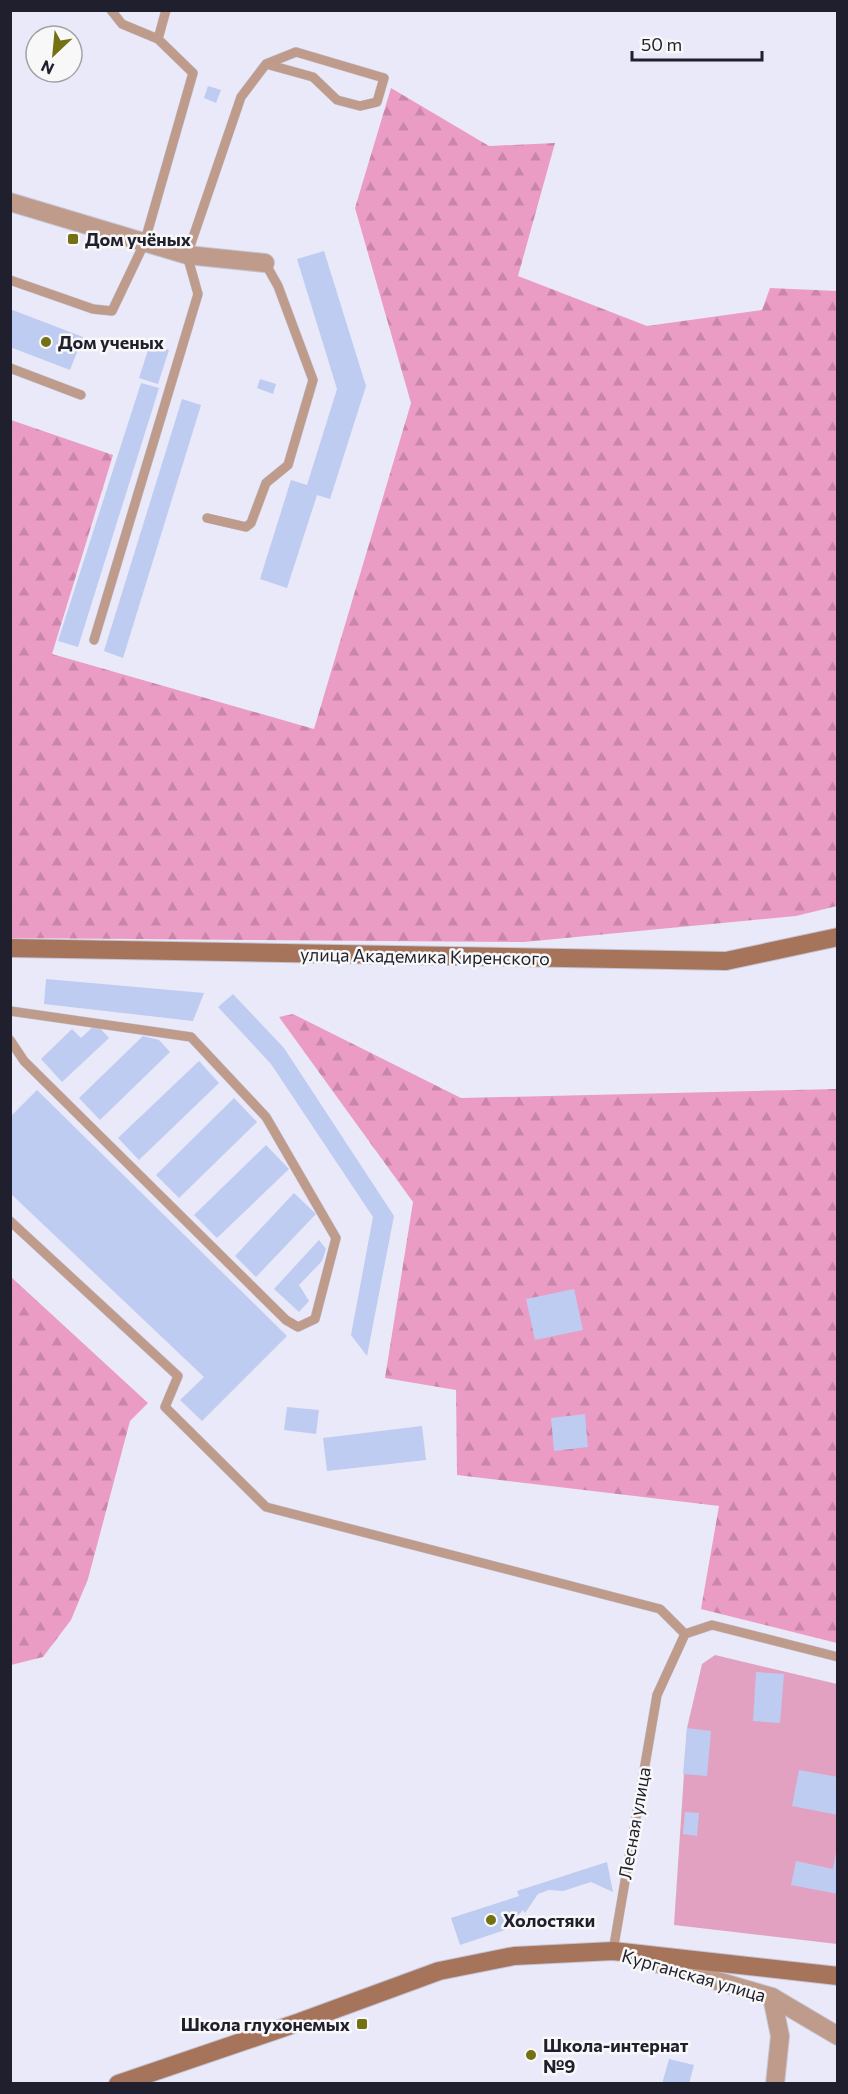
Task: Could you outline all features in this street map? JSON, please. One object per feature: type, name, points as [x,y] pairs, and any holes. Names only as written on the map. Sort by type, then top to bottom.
[{"type":"main road","name":"улица Академика Киренского","points":[[10,948],[726,961],[837,937]]},
{"type":"main road","points":[[118,2084],[300,2022],[439,1971],[514,1956],[613,1951],[837,1976]]},
{"type":"street","points":[[10,202],[187,255],[265,263]]},
{"type":"street","name":"Курганская улица","points":[[613,1951],[772,1997],[837,2036]]},
{"type":"street","points":[[772,1997],[780,2036],[775,2084]]},
{"type":"lane","points":[[10,280],[93,309],[112,310],[144,244],[192,73],[158,39],[122,24],[111,10]]},
{"type":"lane","points":[[158,39],[165,10]]},
{"type":"lane","points":[[94,640],[198,294],[187,255],[241,97],[266,64],[296,52],[384,78],[377,102],[360,106],[337,100],[313,77],[266,64]]},
{"type":"lane","points":[[207,518],[246,527],[251,523],[266,483],[288,465],[313,380],[278,286],[265,263]]},
{"type":"lane","points":[[10,368],[81,395]]},
{"type":"lane","points":[[10,1011],[191,1037],[266,1117],[336,1238],[315,1319],[298,1327],[285,1320],[24,1061],[10,1040]]},
{"type":"lane","points":[[10,1221],[178,1376],[165,1407],[266,1507],[660,1608],[685,1634],[712,1625],[837,1657]]},
{"type":"lane","name":"Лесная улица","points":[[613,1951],[657,1695],[685,1634]]},
{"type":"green space","points":[[391,88],[489,146],[555,143],[518,276],[647,326],[762,310],[770,288],[837,291],[837,906],[796,916],[524,942],[11,938],[11,420],[113,455],[52,654],[314,729],[411,403],[355,208]]},
{"type":"green space","points":[[293,1014],[461,1098],[837,1089],[837,1643],[701,1609],[719,1506],[457,1475],[456,1390],[385,1378],[413,1202],[279,1017]]},
{"type":"green space","points":[[10,1276],[148,1403],[130,1421],[88,1579],[71,1620],[43,1657],[11,1665]]},
{"type":"shaded area","points":[[715,1655],[837,1684],[837,1944],[674,1925],[687,1728],[702,1664]]},
{"type":"building","points":[[208,86],[221,90],[216,103],[204,98]]},
{"type":"building","points":[[324,251],[366,386],[330,499],[317,495],[287,588],[260,579],[291,480],[307,485],[337,389],[297,259]]},
{"type":"building","name":"Дом ученых","points":[[10,309],[83,337],[70,370],[10,347]]},
{"type":"building","points":[[150,344],[169,350],[158,384],[139,378]]},
{"type":"building","points":[[260,379],[276,384],[273,394],[257,388]]},
{"type":"building","points":[[141,383],[159,388],[78,647],[58,641]]},
{"type":"building","points":[[182,399],[201,405],[123,658],[104,651]]},
{"type":"building","points":[[46,979],[204,993],[193,1021],[44,1004]]},
{"type":"building","points":[[233,994],[284,1048],[394,1216],[367,1356],[351,1335],[373,1217],[271,1064],[218,1007]]},
{"type":"building","points":[[96,1024],[109,1038],[62,1082],[41,1059],[72,1029],[81,1038]]},
{"type":"building","points":[[143,1036],[159,1040],[170,1052],[100,1120],[79,1098]]},
{"type":"building","points":[[199,1061],[219,1083],[139,1160],[118,1138]]},
{"type":"building","points":[[37,1090],[287,1336],[202,1421],[180,1400],[204,1377],[10,1193],[10,1117]]},
{"type":"building","points":[[234,1098],[257,1122],[179,1198],[156,1175]]},
{"type":"building","points":[[266,1145],[289,1169],[217,1238],[194,1215]]},
{"type":"building","points":[[294,1193],[316,1214],[256,1277],[235,1256]]},
{"type":"building","points":[[319,1240],[326,1249],[322,1261],[299,1285],[309,1301],[299,1312],[274,1289]]},
{"type":"building","points":[[574,1289],[583,1330],[535,1340],[526,1299]]},
{"type":"building","points":[[287,1407],[319,1410],[316,1434],[284,1430]]},
{"type":"building","points":[[585,1414],[588,1447],[554,1451],[551,1418]]},
{"type":"building","points":[[422,1426],[426,1460],[327,1471],[323,1438]]},
{"type":"building","points":[[756,1672],[784,1674],[780,1723],[753,1721]]},
{"type":"building","points":[[687,1728],[711,1731],[707,1776],[683,1774]]},
{"type":"building","points":[[799,1770],[838,1777],[838,1815],[792,1806]]},
{"type":"building","points":[[685,1812],[699,1813],[697,1836],[683,1834]]},
{"type":"building","points":[[836,1852],[838,1894],[791,1885],[796,1861],[833,1869]]},
{"type":"building","points":[[607,1862],[613,1892],[591,1882],[563,1891],[549,1890],[538,1894],[525,1913],[523,1910],[505,1930],[460,1945],[451,1918],[519,1896],[517,1891]]},
{"type":"building","points":[[669,2059],[694,2065],[689,2084],[662,2084]]},
{"type":"place","name":"Дом учёных","points":[[73,239]]},
{"type":"place","name":"Дом ученых","points":[[46,342]]},
{"type":"place","name":"Холостяки","points":[[491,1920]]},
{"type":"place","name":"Школа глухонемых","points":[[362,2024]]},
{"type":"place","name":"Школа-интернат №9","points":[[531,2055]]}]
